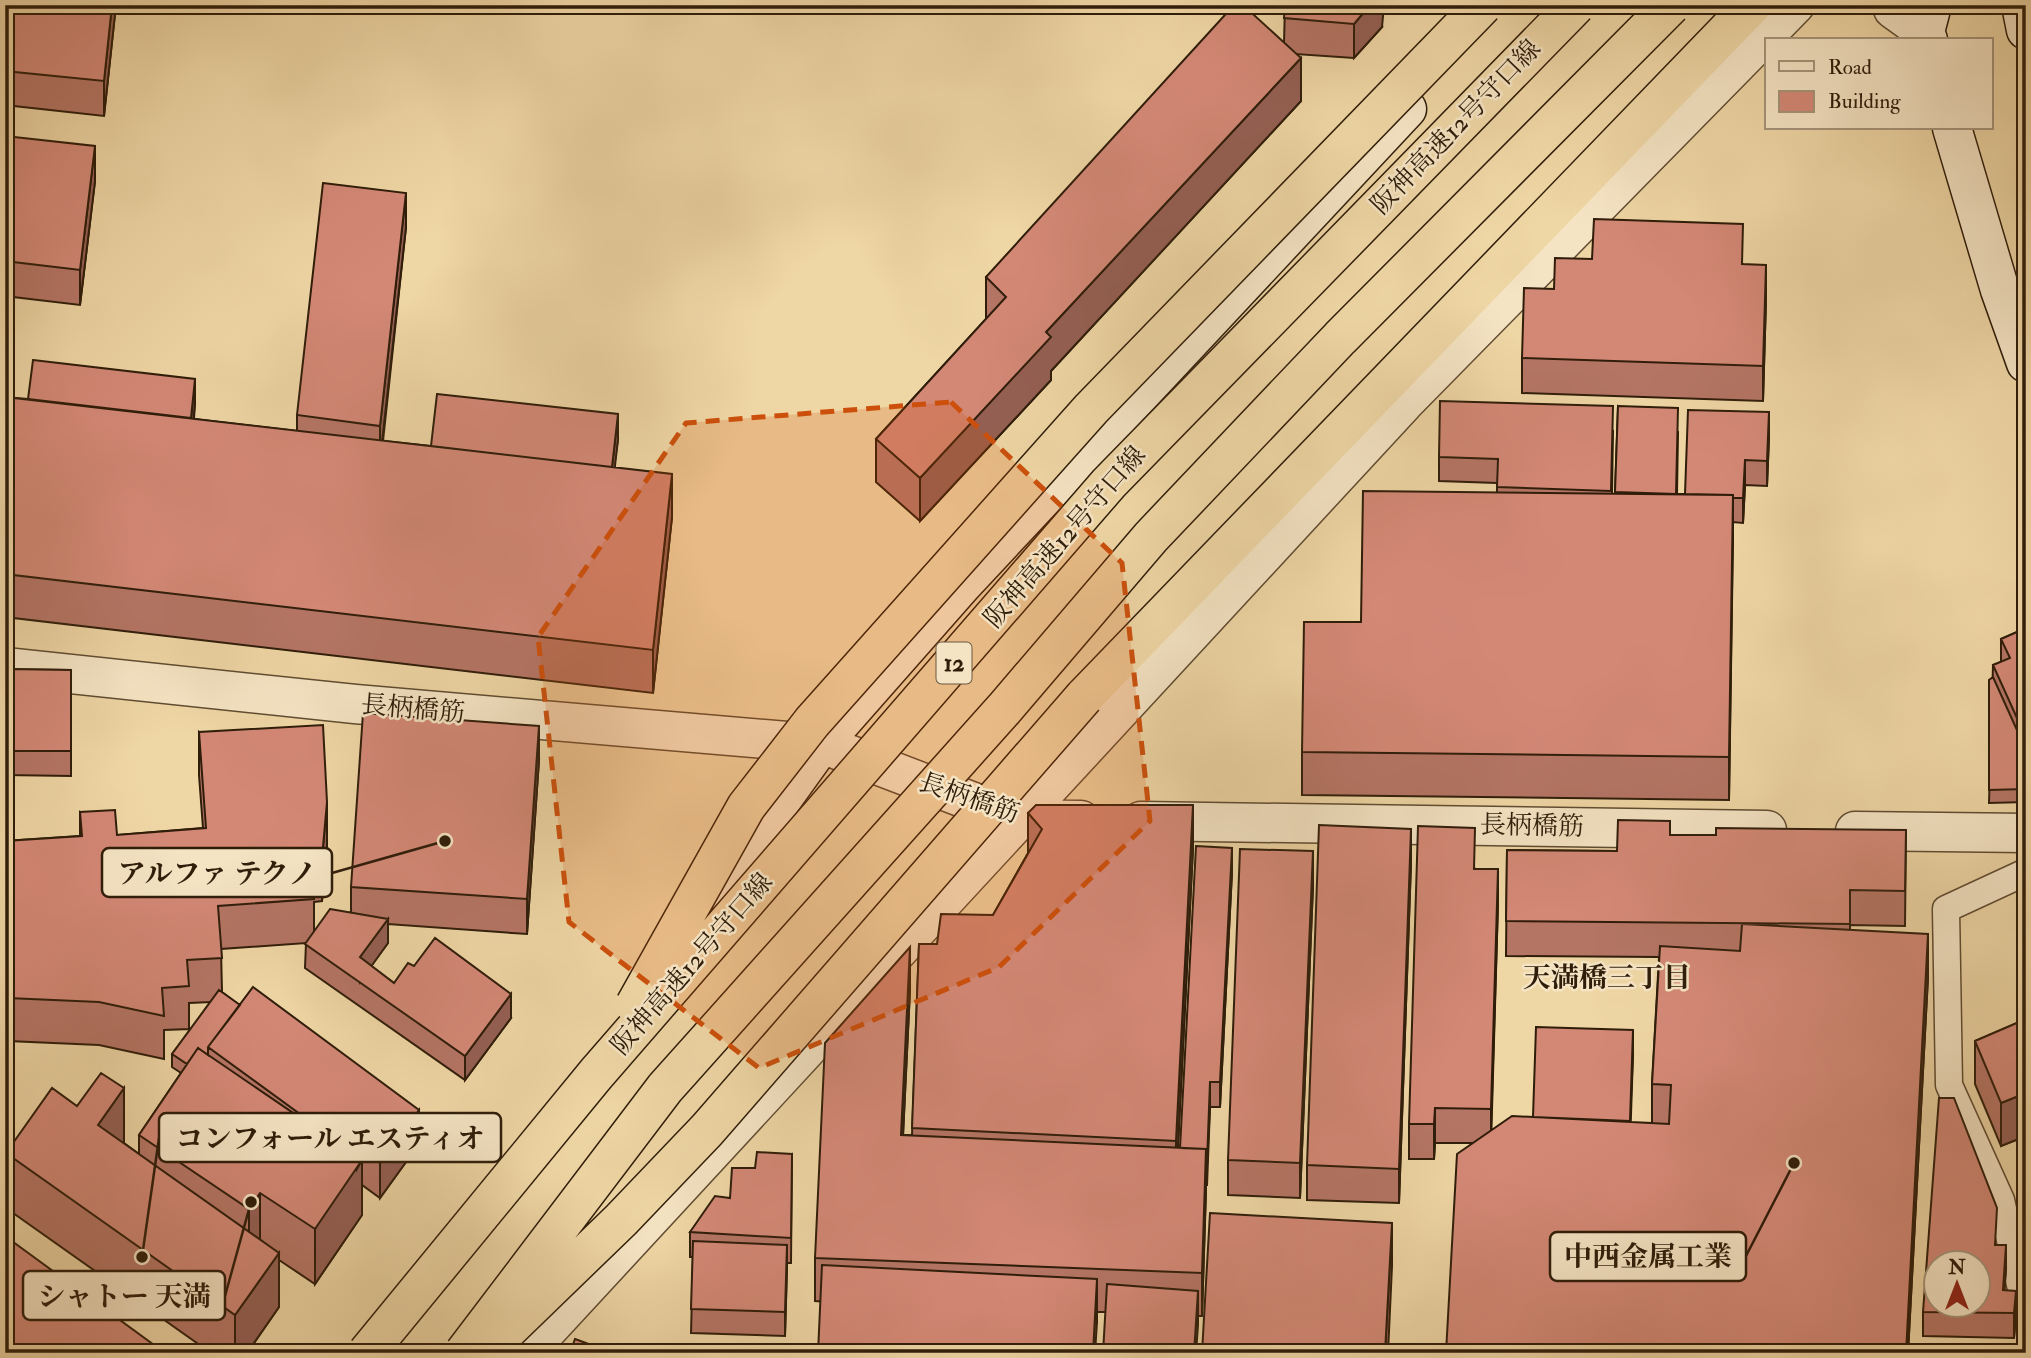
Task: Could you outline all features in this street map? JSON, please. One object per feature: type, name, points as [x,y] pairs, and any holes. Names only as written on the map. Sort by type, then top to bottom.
[{"type":"highway","points":[[596,1074],[746,807],[812,722],[1091,409],[1483,5]]},
{"type":"highway","name":"阪神高速12号守口線","points":[[367,1353],[596,1074],[1109,483],[1576,5]]},
{"type":"highway","points":[[464,1353],[665,1088],[1004,709],[1151,537],[1340,338],[1671,5]]},
{"type":"highway","points":[[484,1353],[621,1220],[706,1130],[1084,697],[1752,5]]},
{"type":"street","points":[[381,1353],[822,744],[963,584],[1453,59],[1496,5]]},
{"type":"street","points":[[526,1353],[1404,402],[1795,5]]},
{"type":"street","points":[[2021,5],[2026,30]]},
{"type":"street","points":[[1884,7],[1928,26]]},
{"type":"street","points":[[1953,130],[2000,290],[2026,363]]},
{"type":"street","name":"長柄橋筋","points":[[5,667],[355,704],[822,744],[1018,819],[2026,833]]},
{"type":"lane","points":[[2026,872],[1946,909],[1949,1085],[2001,1200],[2026,1311]]},
{"type":"highlighted area","points":[[951,402],[1122,563],[1150,821],[999,967],[759,1068],[569,922],[538,637],[686,423]]},
{"type":"building","points":[[5,5],[112,5],[104,81],[5,71]]},
{"type":"building","points":[[1234,5],[1243,5],[1301,58],[1046,332],[1051,337],[920,478],[876,439],[1006,297],[986,277]]},
{"type":"building","points":[[1285,5],[1370,5],[1354,24],[1284,18]]},
{"type":"building","points":[[5,136],[95,146],[80,270],[5,261]]},
{"type":"building","points":[[323,183],[406,193],[380,426],[297,415]]},
{"type":"building","points":[[1594,219],[1743,224],[1742,264],[1766,265],[1763,366],[1522,358],[1524,288],[1554,289],[1555,258],[1592,259]]},
{"type":"building","points":[[33,360],[195,379],[191,418],[28,399]]},
{"type":"building","points":[[437,394],[618,414],[612,467],[431,446]]},
{"type":"building","points":[[5,397],[672,474],[653,650],[5,574]]},
{"type":"building","points":[[1440,401],[1613,406],[1611,491],[1497,487],[1498,459],[1439,457]]},
{"type":"building","points":[[1618,406],[1678,408],[1676,494],[1615,492]]},
{"type":"building","points":[[1688,410],[1769,412],[1767,461],[1745,460],[1743,498],[1733,498],[1733,495],[1685,494]]},
{"type":"building","points":[[1363,491],[1733,495],[1729,757],[1302,752],[1304,622],[1361,622]]},
{"type":"building","points":[[2026,628],[2026,738],[1993,665],[2010,658],[2001,639]]},
{"type":"building","points":[[5,669],[71,670],[71,751],[5,751]]},
{"type":"building","points":[[1993,677],[2026,750],[2026,789],[1989,790],[1989,680]]},
{"type":"building","points":[[363,713],[539,726],[527,899],[351,887]]},
{"type":"building","points":[[323,725],[327,802],[322,858],[311,859],[314,899],[218,906],[222,958],[187,960],[189,986],[162,988],[164,1016],[99,1002],[8,998],[5,960],[5,841],[82,836],[80,812],[115,810],[117,835],[206,828],[199,732]]},
{"type":"building","points":[[1036,805],[1193,805],[1176,1141],[912,1128],[919,944],[937,944],[941,914],[993,915],[1042,829],[1028,813]]},
{"type":"building","points":[[1618,820],[1670,821],[1670,835],[1716,835],[1716,828],[1906,830],[1905,891],[1850,890],[1850,924],[1506,921],[1507,850],[1617,851]]},
{"type":"building","points":[[1319,825],[1411,829],[1399,1169],[1307,1165]]},
{"type":"building","points":[[1418,826],[1475,828],[1474,869],[1498,869],[1491,1109],[1435,1108],[1434,1124],[1409,1124]]},
{"type":"building","points":[[1196,846],[1232,848],[1220,1082],[1210,1082],[1207,1162],[1206,1149],[1180,1148]]},
{"type":"building","points":[[1240,849],[1313,851],[1300,1163],[1228,1160]]},
{"type":"building","points":[[330,909],[388,919],[360,957],[394,983],[408,963],[414,966],[435,938],[511,994],[465,1056],[305,944]]},
{"type":"building","points":[[1742,924],[1928,934],[1906,1353],[1446,1353],[1457,1154],[1512,1116],[1669,1124],[1671,1085],[1652,1084],[1660,946],[1740,951]]},
{"type":"building","points":[[910,947],[901,1135],[1206,1149],[1202,1273],[815,1258],[825,1043]]},
{"type":"building","points":[[253,987],[419,1110],[380,1163],[357,1146],[352,1152],[208,1047]]},
{"type":"building","points":[[219,990],[240,1005],[208,1047],[208,1055],[198,1048],[187,1064],[172,1054]]},
{"type":"building","points":[[2026,1019],[2026,1093],[2001,1103],[1975,1041]]},
{"type":"building","points":[[1536,1027],[1633,1030],[1630,1121],[1533,1117]]},
{"type":"building","points":[[198,1048],[362,1160],[315,1229],[260,1193],[249,1209],[139,1135]]},
{"type":"building","points":[[101,1073],[124,1088],[98,1125],[279,1253],[235,1315],[6,1153],[52,1088],[77,1106]]},
{"type":"building","points":[[1939,1098],[1954,1098],[1997,1208],[1995,1245],[2006,1245],[2003,1290],[2016,1291],[2014,1313],[1993,1313],[1993,1250],[1928,1250]]},
{"type":"building","points":[[757,1152],[792,1154],[791,1238],[690,1232],[715,1196],[730,1198],[732,1168],[755,1168]]},
{"type":"building","points":[[1210,1213],[1392,1223],[1385,1353],[1202,1353]]},
{"type":"building","points":[[5,1236],[165,1353],[5,1353]]},
{"type":"building","points":[[693,1241],[787,1245],[785,1312],[691,1309]]},
{"type":"building","points":[[822,1265],[1097,1279],[1093,1353],[818,1353]]},
{"type":"building","points":[[1107,1284],[1198,1291],[1194,1353],[1103,1353]]},
{"type":"building","points":[[575,1339],[613,1353],[570,1353]]},
{"type":"place","name":"アルファ テクノ","points":[[445,841]]},
{"type":"place","name":"中西金属工業","points":[[1794,1163]]},
{"type":"place","name":"シャトー 天満","points":[[251,1202]]},
{"type":"place","name":"コンフォール エスティオ","points":[[142,1257]]},
{"type":"district","name":"天満橋三丁目","points":[[1607,978]]}]
